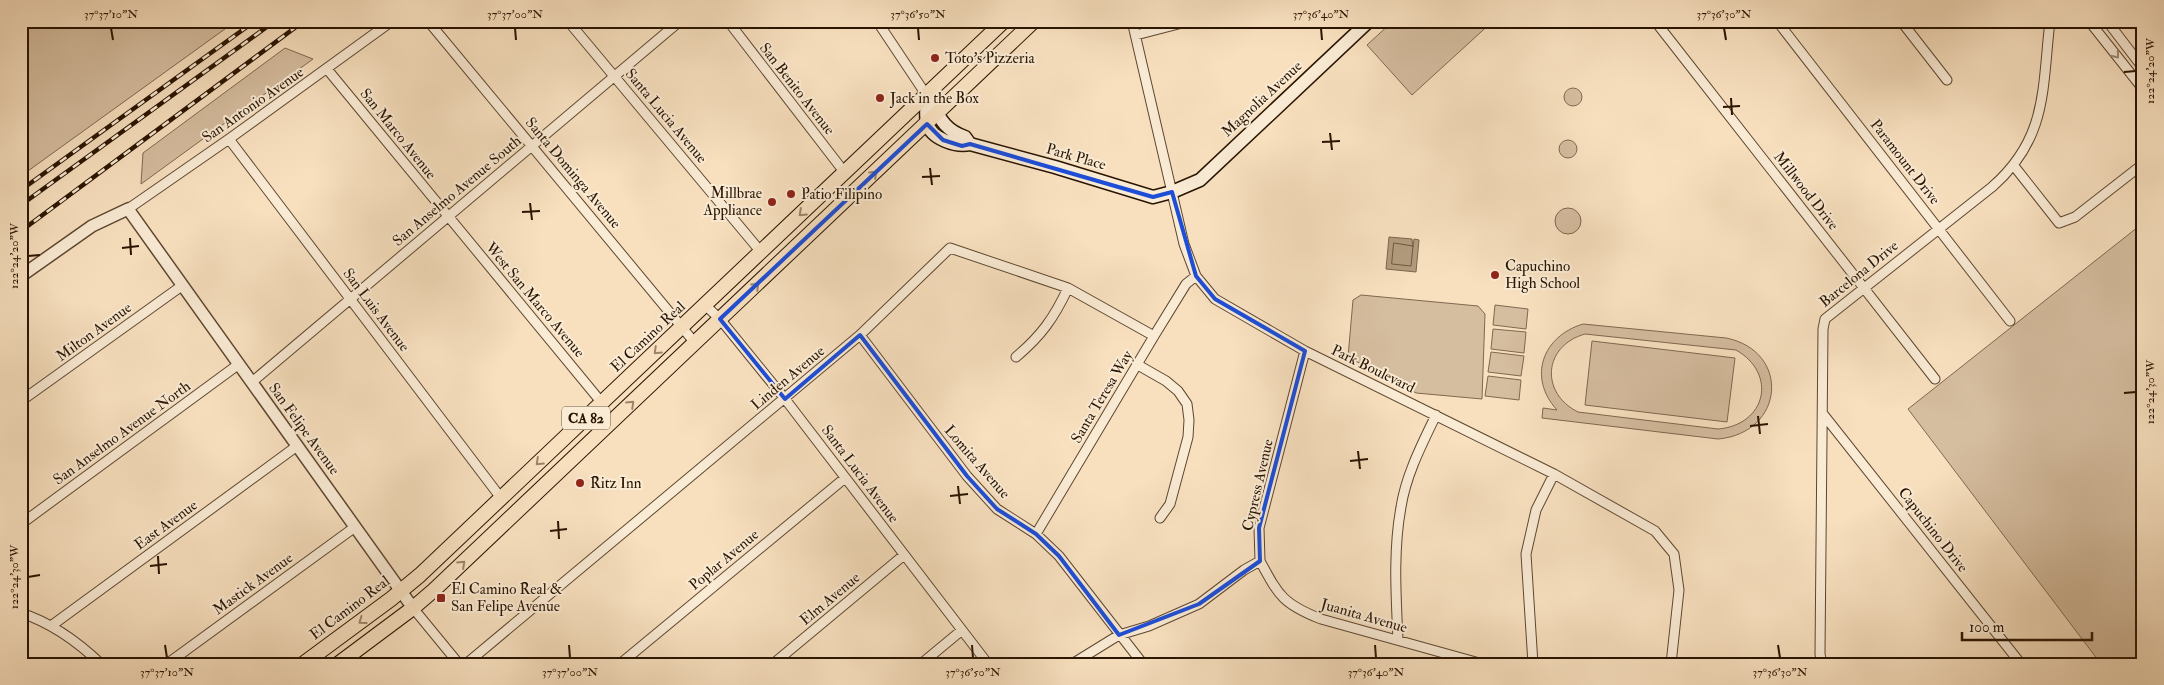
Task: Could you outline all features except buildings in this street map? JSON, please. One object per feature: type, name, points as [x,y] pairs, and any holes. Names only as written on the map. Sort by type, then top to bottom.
[{"type":"main road","name":"El Camino Real","points":[[303,664],[401,591],[927,96],[1004,21]]},
{"type":"main road","name":"CA 82","points":[[338,664],[413,608],[1034,21]]},
{"type":"main road","name":"Magnolia Avenue","points":[[1172,192],[1200,180],[1369,21]]},
{"type":"main road","name":"Park Place","points":[[927,96],[948,130],[965,137],[970,144]]},
{"type":"main road","points":[[927,96],[927,124]]},
{"type":"main road","name":"Park Place","points":[[927,124],[943,140],[962,146],[970,144],[1055,167],[1153,197],[1172,192]]},
{"type":"street","name":"San Antonio Avenue","points":[[128,209],[229,139],[392,21]]},
{"type":"street","name":"Santa Dominga Avenue","points":[[428,21],[695,343]]},
{"type":"street","name":"Santa Lucia Avenue","points":[[568,21],[761,252]]},
{"type":"street","name":"San Anselmo Avenue South","points":[[252,382],[680,21]]},
{"type":"street","name":"San Benito Avenue","points":[[728,21],[845,173]]},
{"type":"street","points":[[877,21],[927,96]]},
{"type":"street","name":"Park Boulevard","points":[[1132,21],[1184,244],[1196,276],[1215,299],[1305,351],[1554,474],[1655,531],[1674,554],[1679,590],[1671,664]]},
{"type":"street","points":[[1136,35],[1190,21]]},
{"type":"street","name":"Millwood Drive","points":[[1655,21],[1935,379]]},
{"type":"street","name":"Paramount Drive","points":[[1777,21],[2010,321]]},
{"type":"street","points":[[1901,21],[1947,80]]},
{"type":"street","name":"Barcelona Drive","points":[[1822,664],[1820,644],[1822,414],[1823,329],[1825,319],[1992,187],[2014,166],[2028,145],[2037,121],[2050,21]]},
{"type":"street","points":[[2089,21],[2143,89]]},
{"type":"street","points":[[2107,21],[2143,68]]},
{"type":"street","name":"San Marco Avenue","points":[[327,69],[447,216]]},
{"type":"street","name":"San Luis Avenue","points":[[229,139],[501,498]]},
{"type":"street","points":[[2014,166],[2059,223],[2075,217],[2143,164]]},
{"type":"street","points":[[21,276],[92,226],[128,209]]},
{"type":"street","name":"San Felipe Avenue","points":[[128,209],[413,608],[459,664]]},
{"type":"street","name":"West San Marco Avenue","points":[[447,216],[602,402]]},
{"type":"street","name":"Linden Avenue","points":[[466,664],[860,336],[950,248],[1068,288],[1154,336]]},
{"type":"street","name":"Santa Teresa Way","points":[[1036,534],[1186,284],[1196,276]]},
{"type":"street","name":"Milton Avenue","points":[[21,401],[183,285]]},
{"type":"street","points":[[1016,357],[1032,343],[1055,316],[1068,288]]},
{"type":"street","name":"Santa Lucia Avenue","points":[[705,305],[720,319],[785,399],[988,664]]},
{"type":"street","name":"Lomita Avenue","points":[[860,336],[962,468],[997,509],[1036,534],[1059,556],[1143,664]]},
{"type":"street","name":"Cypress Avenue","points":[[1260,561],[1260,528],[1305,351]]},
{"type":"street","name":"San Anselmo Avenue North","points":[[21,524],[239,364]]},
{"type":"street","points":[[1138,365],[1166,380],[1178,391],[1187,404],[1190,420],[1188,437],[1170,504],[1160,518]]},
{"type":"street","name":"Capuchino Drive","points":[[1822,414],[2021,664]]},
{"type":"street","points":[[1398,640],[1395,562],[1401,506],[1414,461],[1436,415]]},
{"type":"street","name":"East Avenue","points":[[51,626],[297,446]]},
{"type":"street","points":[[1533,664],[1526,554],[1536,510],[1554,474]]},
{"type":"street","name":"Poplar Avenue","points":[[620,664],[844,478]]},
{"type":"street","name":"Mastick Avenue","points":[[167,664],[355,527]]},
{"type":"street","name":"Elm Avenue","points":[[773,664],[904,555]]},
{"type":"street","points":[[1072,664],[1119,635],[1149,626],[1199,604],[1244,570],[1260,561]]},
{"type":"street","name":"Juanita Avenue","points":[[1260,561],[1277,592],[1296,609],[1321,618],[1483,664]]},
{"type":"street","points":[[21,613],[51,626],[77,643],[101,664]]},
{"type":"street","points":[[921,664],[962,630]]},
{"type":"highlighted area","points":[[927,124],[943,140],[962,146],[970,144],[1153,197],[1172,192],[1196,276],[1215,299],[1305,351],[1259,528],[1260,561],[1199,604],[1119,635],[1059,556],[1036,534],[997,509],[967,476],[860,335],[785,399],[720,319]]},
{"type":"shaded area","points":[[21,21],[236,21],[21,176]]},
{"type":"shaded area","points":[[1393,21],[1493,21],[1412,95],[1367,45]]},
{"type":"shaded area","points":[[285,48],[313,59],[141,184],[143,153]]},
{"type":"shaded area","points":[[1569,88],[1577,88],[1582,93],[1580,104],[1569,106],[1564,101],[1564,93]]},
{"type":"shaded area","points":[[1564,140],[1572,140],[1577,145],[1575,156],[1564,158],[1559,153],[1559,145]]},
{"type":"shaded area","points":[[1568,208],[1577,212],[1581,221],[1577,230],[1568,234],[1559,230],[1555,221],[1559,212]]},
{"type":"shaded area","points":[[2143,223],[2143,664],[2101,664],[1908,409]]},
{"type":"shaded area","points":[[1361,295],[1478,306],[1485,314],[1482,399],[1416,393],[1348,357],[1353,300]]},
{"type":"shaded area","points":[[1495,305],[1528,309],[1526,329],[1493,325]]},
{"type":"shaded area","points":[[1583,324],[1726,338],[1747,346],[1762,358],[1770,374],[1772,391],[1767,408],[1757,423],[1740,433],[1718,439],[1542,418],[1543,408],[1557,410],[1548,397],[1543,384],[1541,371],[1544,359],[1549,348],[1569,330]],"holes":[[[1585,334],[1736,350],[1749,360],[1758,372],[1761,384],[1761,397],[1756,409],[1747,418],[1734,425],[1718,429],[1578,412],[1566,404],[1557,393],[1552,382],[1554,359],[1571,340]]]},
{"type":"shaded area","points":[[1493,329],[1526,332],[1524,353],[1491,349]]},
{"type":"shaded area","points":[[1592,341],[1735,358],[1727,422],[1585,405]]},
{"type":"shaded area","points":[[1491,352],[1524,356],[1521,376],[1488,372]]},
{"type":"shaded area","points":[[1488,376],[1521,380],[1519,400],[1485,396]]},
{"type":"water","points":[[1389,237],[1412,239],[1413,247],[1414,239],[1419,240],[1416,272],[1386,269]]},
{"type":"railway","points":[[21,190],[255,21]]},
{"type":"railway","points":[[21,205],[275,21]]},
{"type":"railway","points":[[21,231],[304,21]]},
{"type":"place","name":"Toto's Pizzeria","points":[[935,58]]},
{"type":"place","name":"Jack in the Box","points":[[880,98]]},
{"type":"place","name":"Patio Filipino","points":[[791,194]]},
{"type":"place","name":"Millbrae Appliance","points":[[772,202]]},
{"type":"place","name":"Capuchino High School","points":[[1495,275]]},
{"type":"place","name":"Ritz Inn","points":[[580,483]]},
{"type":"place","name":"El Camino Real & San Felipe Avenue","points":[[441,598]]}]
